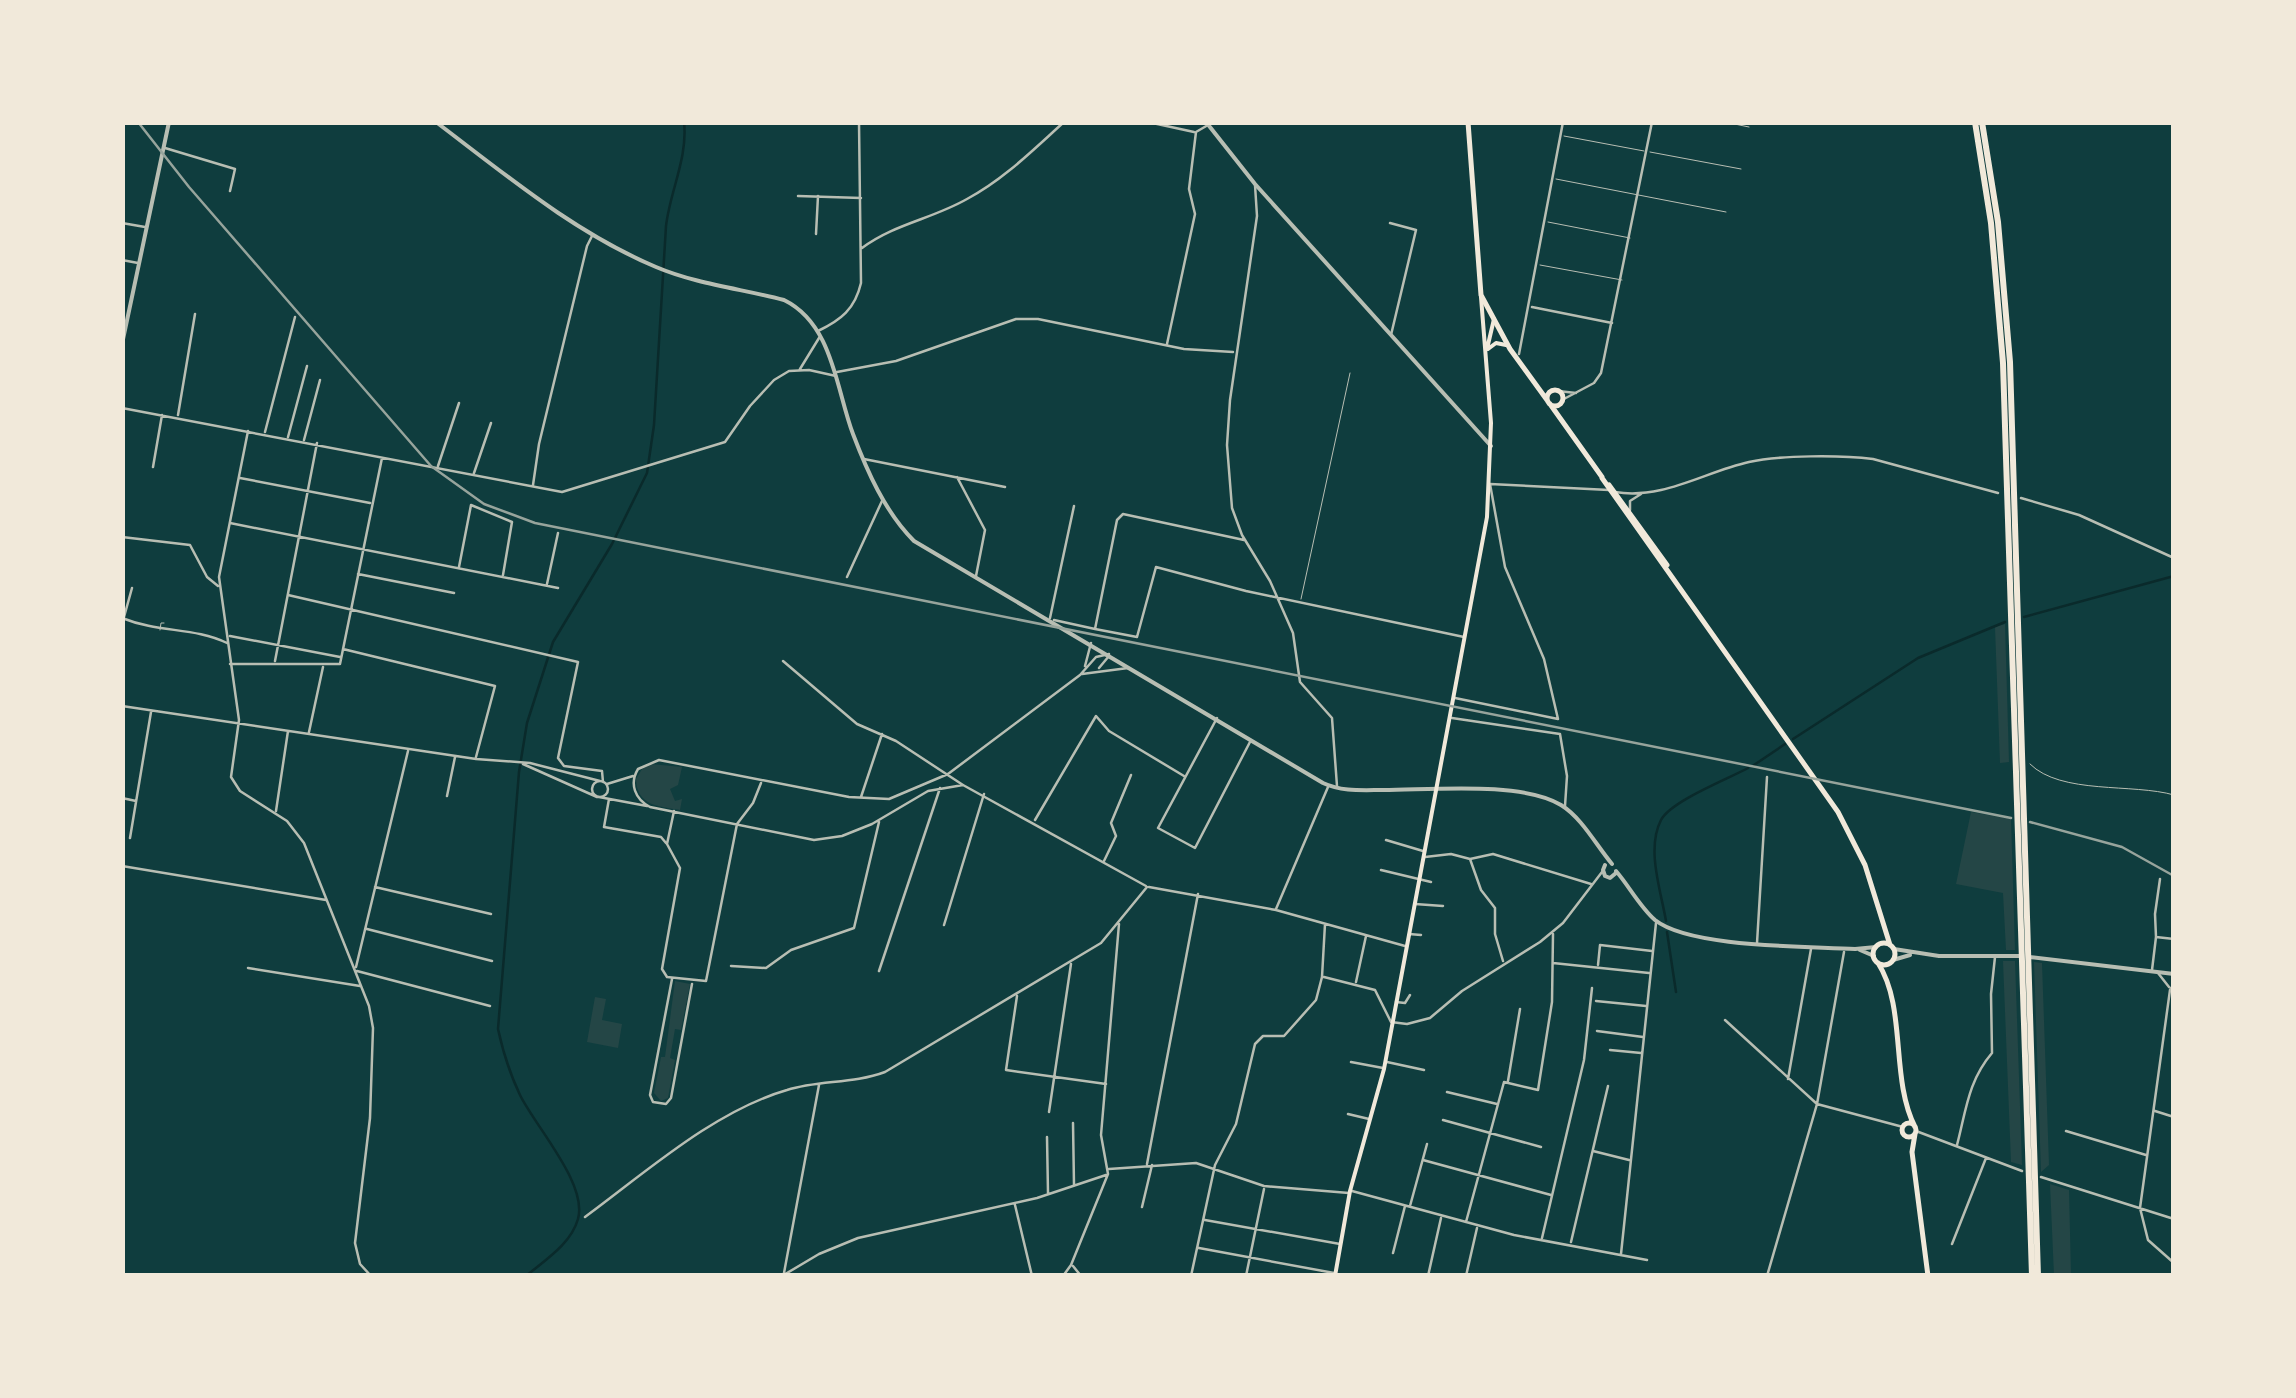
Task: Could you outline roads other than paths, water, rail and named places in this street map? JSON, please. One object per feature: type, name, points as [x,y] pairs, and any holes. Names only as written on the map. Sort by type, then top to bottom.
[{"type":"highway","points":[[1978,122],[1998,222],[2009,331],[2035,1276]]},
{"type":"main road","points":[[1335,1274],[1350,1192],[1384,1068],[1404,946],[1466,637],[1490,484],[1486,353],[1468,122]]},
{"type":"main road","points":[[1481,295],[1510,348],[1670,572]]},
{"type":"main road","points":[[1483,325],[1494,319]]},
{"type":"main road","points":[[1486,353],[1494,319]]},
{"type":"main road","points":[[1486,353],[1496,343],[1510,348]]},
{"type":"main road","points":[[1534,378],[1557,391],[1565,422]]},
{"type":"main road","points":[[1548,402],[1549,393],[1557,391]]},
{"type":"main road","points":[[1548,402],[1562,401]]},
{"type":"main road","points":[[1612,491],[1630,510],[1820,785],[1859,852],[1892,947],[1890,990],[1907,1107],[1915,1130],[1912,1152]]},
{"type":"main road","points":[[1623,502],[1632,523]]},
{"type":"main road","points":[[1879,917],[1876,959],[1890,990]]},
{"type":"main road","points":[[1877,946],[1892,947]]},
{"type":"main road","points":[[1876,959],[1892,961]]},
{"type":"main road","points":[[1907,1107],[1904,1130],[1912,1152],[1928,1276]]},
{"type":"main road","points":[[1904,1130],[1911,1124],[1915,1130]]},
{"type":"main road","points":[[1904,1130],[1910,1137],[1915,1130]]},
{"type":"street","points":[[122,344],[169,122]]},
{"type":"street","points":[[436,122],[592,236],[660,269],[784,300],[801,310],[818,334],[837,374],[852,432],[883,499],[900,527],[914,540],[1329,786],[1518,793],[1565,808],[1603,854],[1609,877],[1628,886]]},
{"type":"street","points":[[800,368],[818,334],[844,317],[854,304],[860,283],[859,122]]},
{"type":"street","points":[[862,248],[896,227],[967,199],[1016,165],[1064,122]]},
{"type":"street","points":[[1148,122],[1196,132]]},
{"type":"street","points":[[1519,354],[1563,122]]},
{"type":"street","points":[[1562,401],[1594,383],[1601,374],[1652,122]]},
{"type":"street","points":[[1167,346],[1195,214],[1189,189],[1196,132],[1207,124],[1255,184],[1491,446]]},
{"type":"street","points":[[164,148],[235,168],[230,192]]},
{"type":"street","points":[[1255,184],[1257,216],[1236,352],[1227,444],[1232,508],[1293,633],[1300,682],[1332,718],[1338,788]]},
{"type":"street","points":[[798,196],[862,198]]},
{"type":"street","points":[[816,234],[818,196]]},
{"type":"street","points":[[122,223],[146,228]]},
{"type":"street","points":[[1390,223],[1416,230],[1391,337]]},
{"type":"street","points":[[534,487],[539,444],[592,236]]},
{"type":"street","points":[[122,260],[139,263]]},
{"type":"street","points":[[1530,307],[1613,323]]},
{"type":"street","points":[[178,417],[195,314]]},
{"type":"street","points":[[265,434],[295,317]]},
{"type":"street","points":[[122,408],[562,492],[725,442],[774,380],[800,368],[837,374],[896,361],[1016,318],[1038,319],[1167,346],[1236,352]]},
{"type":"street","points":[[288,438],[308,366]]},
{"type":"street","points":[[304,441],[320,380]]},
{"type":"street","points":[[1557,391],[1578,393]]},
{"type":"street","points":[[438,467],[460,403]]},
{"type":"street","points":[[153,467],[162,414]]},
{"type":"street","points":[[474,474],[491,424]]},
{"type":"street","points":[[248,430],[228,523],[220,588],[238,724],[231,772],[240,791],[276,812],[304,842],[362,986],[373,1028],[372,1079],[354,1243],[360,1264],[371,1276]]},
{"type":"street","points":[[274,663],[316,444]]},
{"type":"street","points":[[230,664],[340,664],[383,456]]},
{"type":"street","points":[[1454,698],[1558,718],[1544,659],[1505,567],[1490,484],[1627,494],[1685,484],[1754,461],[1854,457],[1873,458],[1998,494]]},
{"type":"street","points":[[864,458],[1004,487]]},
{"type":"street","points":[[956,476],[985,530],[976,577]]},
{"type":"street","points":[[238,477],[372,503]]},
{"type":"street","points":[[1630,510],[1632,499],[1647,492]]},
{"type":"street","points":[[1623,502],[1627,494]]},
{"type":"street","points":[[2022,498],[2079,516],[2174,558]]},
{"type":"street","points":[[847,577],[883,499]]},
{"type":"street","points":[[459,568],[471,505],[512,522],[503,577]]},
{"type":"street","points":[[1051,620],[1074,506]]},
{"type":"street","points":[[1095,629],[1117,520],[1123,514],[1245,541]]},
{"type":"street","points":[[228,523],[558,588]]},
{"type":"street","points":[[546,586],[558,533]]},
{"type":"street","points":[[122,536],[190,545],[208,577],[220,588]]},
{"type":"street","points":[[1051,620],[1138,637],[1156,568],[1466,637]]},
{"type":"street","points":[[357,574],[454,593]]},
{"type":"street","points":[[132,588],[123,618],[160,630],[206,634],[227,643]]},
{"type":"street","points":[[288,595],[578,662],[558,758],[564,766],[602,771],[608,793],[598,797]]},
{"type":"street","points":[[227,635],[341,658]]},
{"type":"street","points":[[1084,669],[1091,643]]},
{"type":"street","points":[[343,649],[495,686],[476,759]]},
{"type":"street","points":[[1080,675],[1096,657],[1109,654]]},
{"type":"street","points":[[650,807],[636,794],[634,776],[642,765],[659,760],[860,799],[909,794],[948,774],[1080,675],[1103,666],[1109,654]]},
{"type":"street","points":[[783,662],[857,724],[882,734],[1148,887],[1276,910],[1404,946]]},
{"type":"street","points":[[308,734],[324,665]]},
{"type":"street","points":[[1092,671],[1131,668]]},
{"type":"street","points":[[122,706],[529,764],[603,782]]},
{"type":"street","points":[[130,838],[152,711]]},
{"type":"street","points":[[1034,822],[1096,716],[1110,731],[1185,776]]},
{"type":"street","points":[[1450,717],[1560,734],[1567,776],[1565,808]]},
{"type":"street","points":[[1217,718],[1158,828],[1195,848],[1252,740]]},
{"type":"street","points":[[276,812],[288,730]]},
{"type":"street","points":[[860,799],[882,734]]},
{"type":"street","points":[[356,969],[409,749]]},
{"type":"street","points":[[447,796],[456,756]]},
{"type":"street","points":[[529,764],[598,797],[806,840],[842,836],[879,820],[905,802],[963,784]]},
{"type":"street","points":[[1103,862],[1116,836],[1111,822],[1131,775]]},
{"type":"street","points":[[598,797],[592,788],[634,776]]},
{"type":"street","points":[[1757,943],[1767,777]]},
{"type":"street","points":[[609,800],[604,827],[661,837],[680,868],[662,969],[667,977],[706,981],[737,824],[753,804],[762,781]]},
{"type":"street","points":[[1276,910],[1329,786]]},
{"type":"street","points":[[880,971],[940,788]]},
{"type":"street","points":[[944,925],[984,794]]},
{"type":"street","points":[[122,798],[137,801]]},
{"type":"street","points":[[667,844],[674,811]]},
{"type":"street","points":[[731,966],[766,968],[791,950],[851,931],[857,922],[879,820]]},
{"type":"street","points":[[1386,840],[1424,854],[1470,859],[1493,854],[1594,882],[1616,871]]},
{"type":"street","points":[[1470,859],[1481,890],[1496,908],[1495,934],[1504,963]]},
{"type":"street","points":[[122,866],[328,900]]},
{"type":"street","points":[[1606,867],[1616,871],[1656,921],[1700,936],[1812,947],[1877,946]]},
{"type":"street","points":[[1322,977],[1375,990],[1392,1022],[1407,1024],[1430,1018],[1552,932],[1606,867]]},
{"type":"street","points":[[1382,870],[1431,882]]},
{"type":"street","points":[[2160,879],[2154,972],[2170,990]]},
{"type":"street","points":[[376,887],[490,914]]},
{"type":"street","points":[[585,1217],[667,1155],[729,1117],[786,1090],[862,1081],[885,1072],[1017,995],[1100,944],[1148,887]]},
{"type":"street","points":[[1146,1164],[1198,894]]},
{"type":"street","points":[[1413,904],[1443,906]]},
{"type":"street","points":[[1621,1254],[1656,921]]},
{"type":"street","points":[[1063,1276],[1071,1265],[1107,1172],[1101,1135],[1120,922]]},
{"type":"street","points":[[1191,1276],[1214,1168],[1236,1124],[1256,1041],[1263,1036],[1284,1036],[1316,1000],[1326,924]]},
{"type":"street","points":[[365,928],[492,961]]},
{"type":"street","points":[[1506,1082],[1538,1090],[1552,1002],[1552,932]]},
{"type":"street","points":[[1408,934],[1421,935]]},
{"type":"street","points":[[1356,984],[1366,935]]},
{"type":"street","points":[[2156,937],[2174,940]]},
{"type":"street","points":[[1597,968],[1600,946],[1653,951]]},
{"type":"street","points":[[1788,1080],[1812,947]]},
{"type":"street","points":[[1892,947],[1920,955]]},
{"type":"street","points":[[1767,1276],[1817,1104],[1845,948]]},
{"type":"street","points":[[1855,949],[1876,959]]},
{"type":"street","points":[[1892,961],[1920,955],[2041,957],[2174,974]]},
{"type":"street","points":[[1957,1146],[1970,1087],[1979,1066],[1992,1053],[1990,994],[1995,956]]},
{"type":"street","points":[[1049,1112],[1071,962]]},
{"type":"street","points":[[1553,963],[1651,973]]},
{"type":"street","points":[[248,968],[362,986]]},
{"type":"street","points":[[356,969],[490,1006]]},
{"type":"street","points":[[672,978],[650,1095],[660,1104],[671,1098],[693,982]]},
{"type":"street","points":[[2174,984],[2170,990],[2140,1208],[2148,1240],[2174,1262]]},
{"type":"street","points":[[1542,1240],[1584,1060],[1592,988]]},
{"type":"street","points":[[1017,995],[1006,1070],[1106,1084]]},
{"type":"street","points":[[1395,1002],[1405,1003],[1410,995]]},
{"type":"street","points":[[1596,1001],[1647,1006]]},
{"type":"street","points":[[1466,1222],[1506,1082],[1520,1008]]},
{"type":"street","points":[[1725,1020],[1817,1104],[1904,1130]]},
{"type":"street","points":[[1598,1031],[1644,1037]]},
{"type":"street","points":[[1610,1050],[1642,1054]]},
{"type":"street","points":[[1385,1061],[1424,1070]]},
{"type":"street","points":[[1351,1062],[1384,1068]]},
{"type":"street","points":[[783,1275],[818,1085]]},
{"type":"street","points":[[1570,1243],[1608,1086]]},
{"type":"street","points":[[1447,1092],[1498,1105]]},
{"type":"street","points":[[2153,1110],[2174,1116]]},
{"type":"street","points":[[1348,1114],[1370,1119]]},
{"type":"street","points":[[1443,1120],[1540,1147]]},
{"type":"street","points":[[1073,1123],[1074,1186]]},
{"type":"street","points":[[1915,1130],[2022,1171]]},
{"type":"street","points":[[2066,1131],[2147,1155]]},
{"type":"street","points":[[1047,1137],[1048,1195]]},
{"type":"street","points":[[1394,1253],[1427,1144]]},
{"type":"street","points":[[1592,1151],[1631,1160]]},
{"type":"street","points":[[1952,1244],[1986,1158]]},
{"type":"street","points":[[1423,1160],[1552,1196]]},
{"type":"street","points":[[783,1275],[858,1238],[1015,1204],[1107,1172],[1146,1164],[1196,1163],[1264,1186],[1350,1192],[1542,1240],[1648,1260]]},
{"type":"street","points":[[1142,1208],[1152,1164]]},
{"type":"street","points":[[2042,1178],[2174,1219]]},
{"type":"street","points":[[1246,1276],[1264,1186]]},
{"type":"street","points":[[1015,1204],[1032,1276]]},
{"type":"street","points":[[1428,1276],[1442,1216]]},
{"type":"street","points":[[1203,1220],[1340,1244]]},
{"type":"street","points":[[1466,1276],[1478,1225]]},
{"type":"street","points":[[1197,1248],[1335,1274]]},
{"type":"street","points":[[1071,1265],[1081,1274],[1092,1276]]},
{"type":"lane","points":[[1725,122],[1749,127]]},
{"type":"lane","points":[[1564,136],[1741,169]]},
{"type":"lane","points":[[1556,179],[1726,212]]},
{"type":"lane","points":[[1548,222],[1630,238]]},
{"type":"lane","points":[[1540,265],[1622,280]]},
{"type":"lane","points":[[1300,602],[1350,373]]},
{"type":"lane","points":[[160,630],[164,623]]},
{"type":"lane","points":[[2030,764],[2039,773],[2073,782],[2174,795]]},
{"type":"waterway","points":[[526,1276],[570,1236],[579,1205],[568,1173],[520,1095],[498,1029],[519,772],[527,723],[553,642],[612,544],[647,473],[654,425],[666,226],[681,161],[684,122]]},
{"type":"waterway","points":[[2024,617],[2174,576]]},
{"type":"waterway","points":[[1793,739],[1918,658],[2005,622]]},
{"type":"waterway","points":[[1754,765],[1785,744]]},
{"type":"waterway","points":[[1666,921],[1655,857],[1661,820],[1688,798],[1748,768]]},
{"type":"waterway","points":[[1667,932],[1676,992]]},
{"type":"railway","points":[[138,122],[189,187],[431,466],[484,504],[535,523],[2011,818]]},
{"type":"railway","points":[[2030,822],[2122,847],[2174,876]]}]
